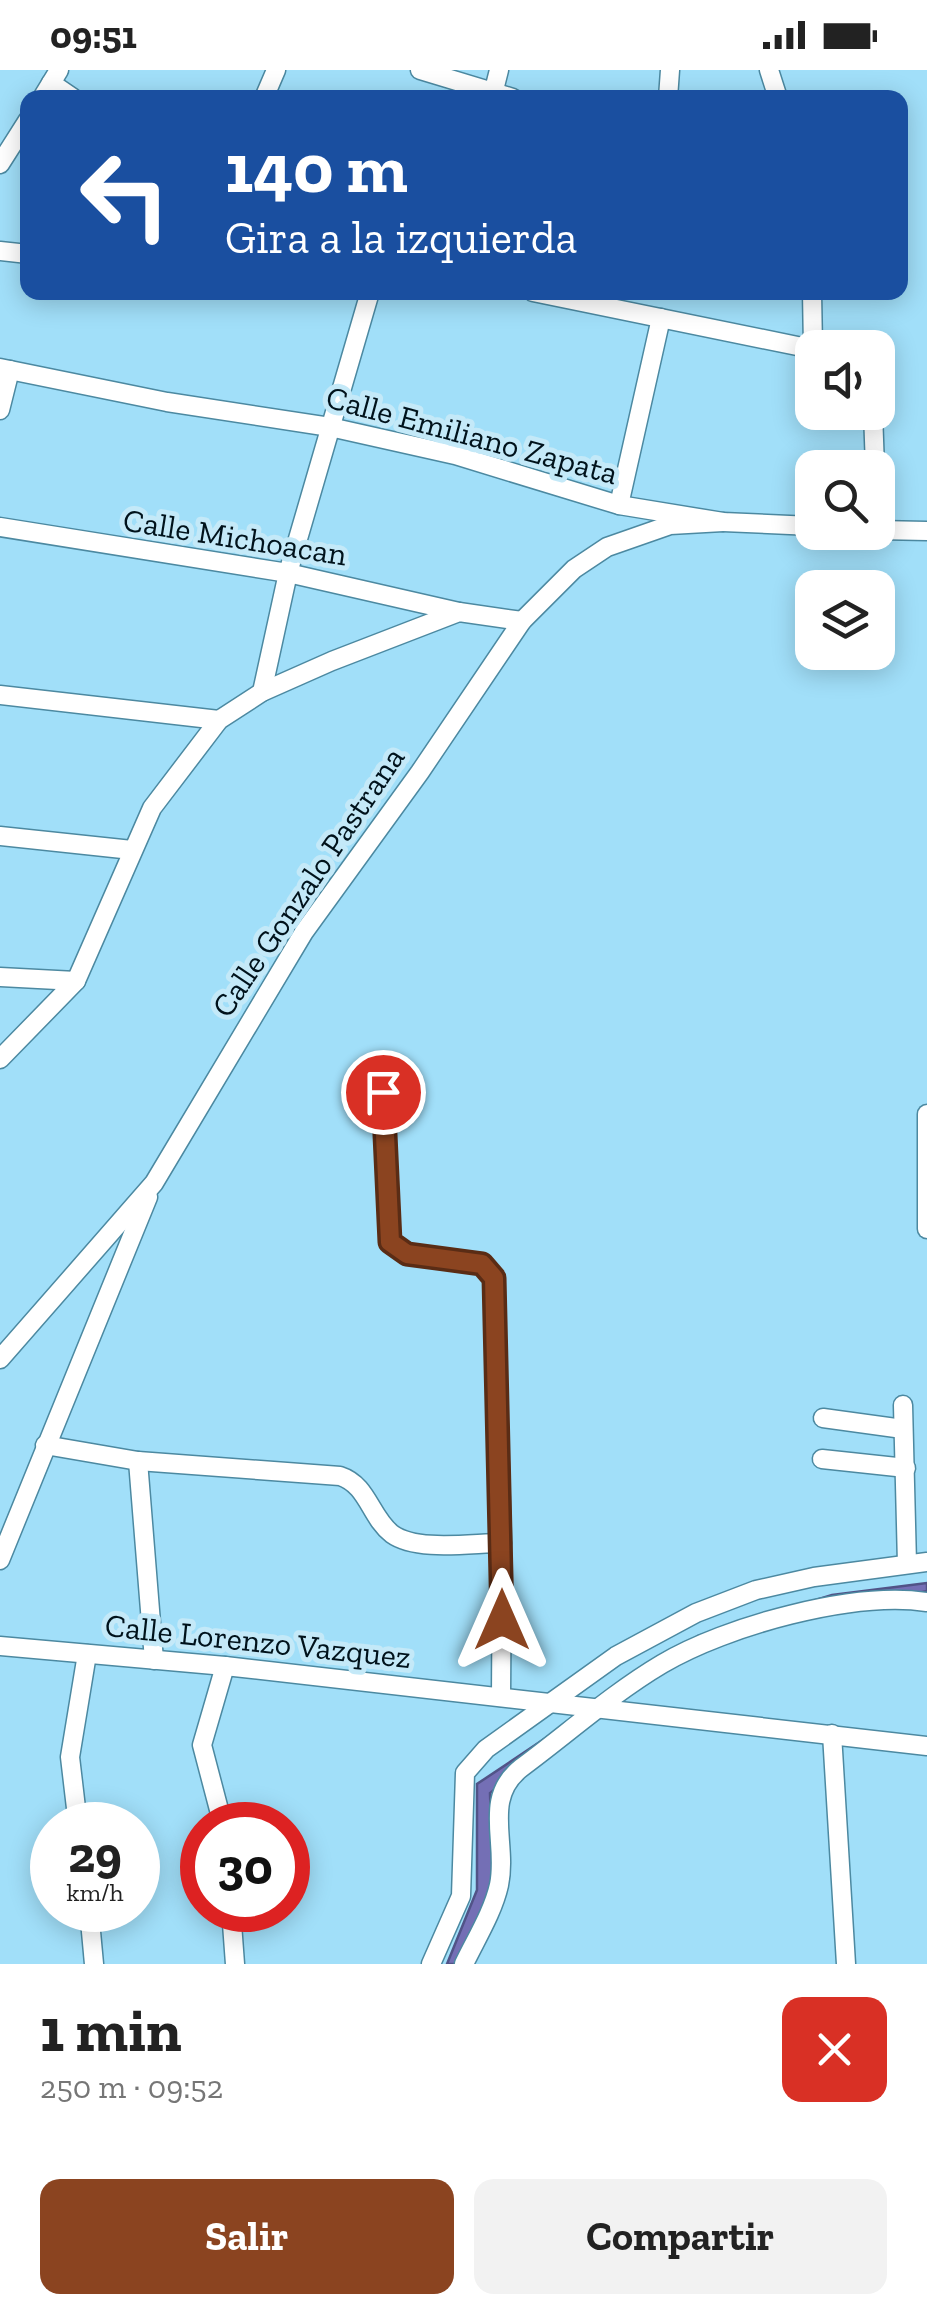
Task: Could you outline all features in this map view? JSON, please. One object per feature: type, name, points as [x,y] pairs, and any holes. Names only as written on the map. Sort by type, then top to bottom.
[{"type":"street","points":[[420,70],[481,90]]},
{"type":"street","points":[[0,164],[20,133]]},
{"type":"street","points":[[262,692],[288,573],[368,300]]},
{"type":"street","points":[[812,300],[813,330]]},
{"type":"street","points":[[628,302],[662,318],[795,344]]},
{"type":"street","points":[[619,505],[662,318]]},
{"type":"street","points":[[0,410],[5,369]]},
{"type":"street","name":"Calle Emiliano Zapata","points":[[5,369],[166,402],[330,427],[455,455],[619,505],[723,522],[795,525]]},
{"type":"street","name":"Calle Gonzalo Pastrana","points":[[0,1359],[154,1183],[304,932],[420,772],[522,621],[574,569],[608,547],[670,526],[723,522]]},
{"type":"street","name":"Calle Michoacan","points":[[0,527],[288,573],[460,612],[522,621]]},
{"type":"street","points":[[895,531],[927,532]]},
{"type":"street","points":[[0,1060],[76,981],[132,850],[164,789],[219,720],[262,692],[374,642],[460,612]]},
{"type":"street","points":[[0,695],[219,720]]},
{"type":"street","points":[[0,836],[132,850]]},
{"type":"street","points":[[0,977],[76,981]]},
{"type":"street","points":[[383,1066],[390,1242],[407,1254],[482,1264],[494,1278],[502,1543],[501,1697]]},
{"type":"street","points":[[927,1114],[927,1229]]},
{"type":"street","points":[[0,1560],[154,1183]]},
{"type":"street","points":[[903,1405],[907,1564]]},
{"type":"street","points":[[823,1418],[904,1428]]},
{"type":"street","points":[[45,1445],[138,1461],[340,1476],[355,1483],[386,1528],[403,1539],[502,1543]]},
{"type":"street","points":[[822,1459],[906,1468]]},
{"type":"street","points":[[138,1461],[154,1660]]},
{"type":"street","points":[[431,1964],[460,1896],[465,1773],[486,1749],[558,1704],[649,1635],[726,1602],[814,1577],[927,1562]]},
{"type":"street","points":[[464,1964],[499,1884],[498,1796],[505,1781],[660,1664],[715,1640],[861,1602],[927,1602]]},
{"type":"street","name":"Calle Lorenzo Vazquez","points":[[0,1646],[225,1666],[927,1746]]},
{"type":"street","points":[[75,1802],[70,1757],[87,1654]]},
{"type":"street","points":[[217,1802],[202,1745],[225,1666]]},
{"type":"street","points":[[832,1734],[846,1964]]},
{"type":"street","points":[[91,1932],[94,1964]]},
{"type":"street","points":[[233,1932],[235,1964]]},
{"type":"shaded area","points":[[927,1583],[927,1591],[735,1635],[645,1674],[490,1793],[493,1884],[457,1964],[447,1964],[477,1890],[477,1784],[698,1636],[832,1595]]},
{"type":"route","points":[[383,1092],[390,1242],[396,1250],[407,1254],[482,1264],[494,1278],[502,1620]]}]
